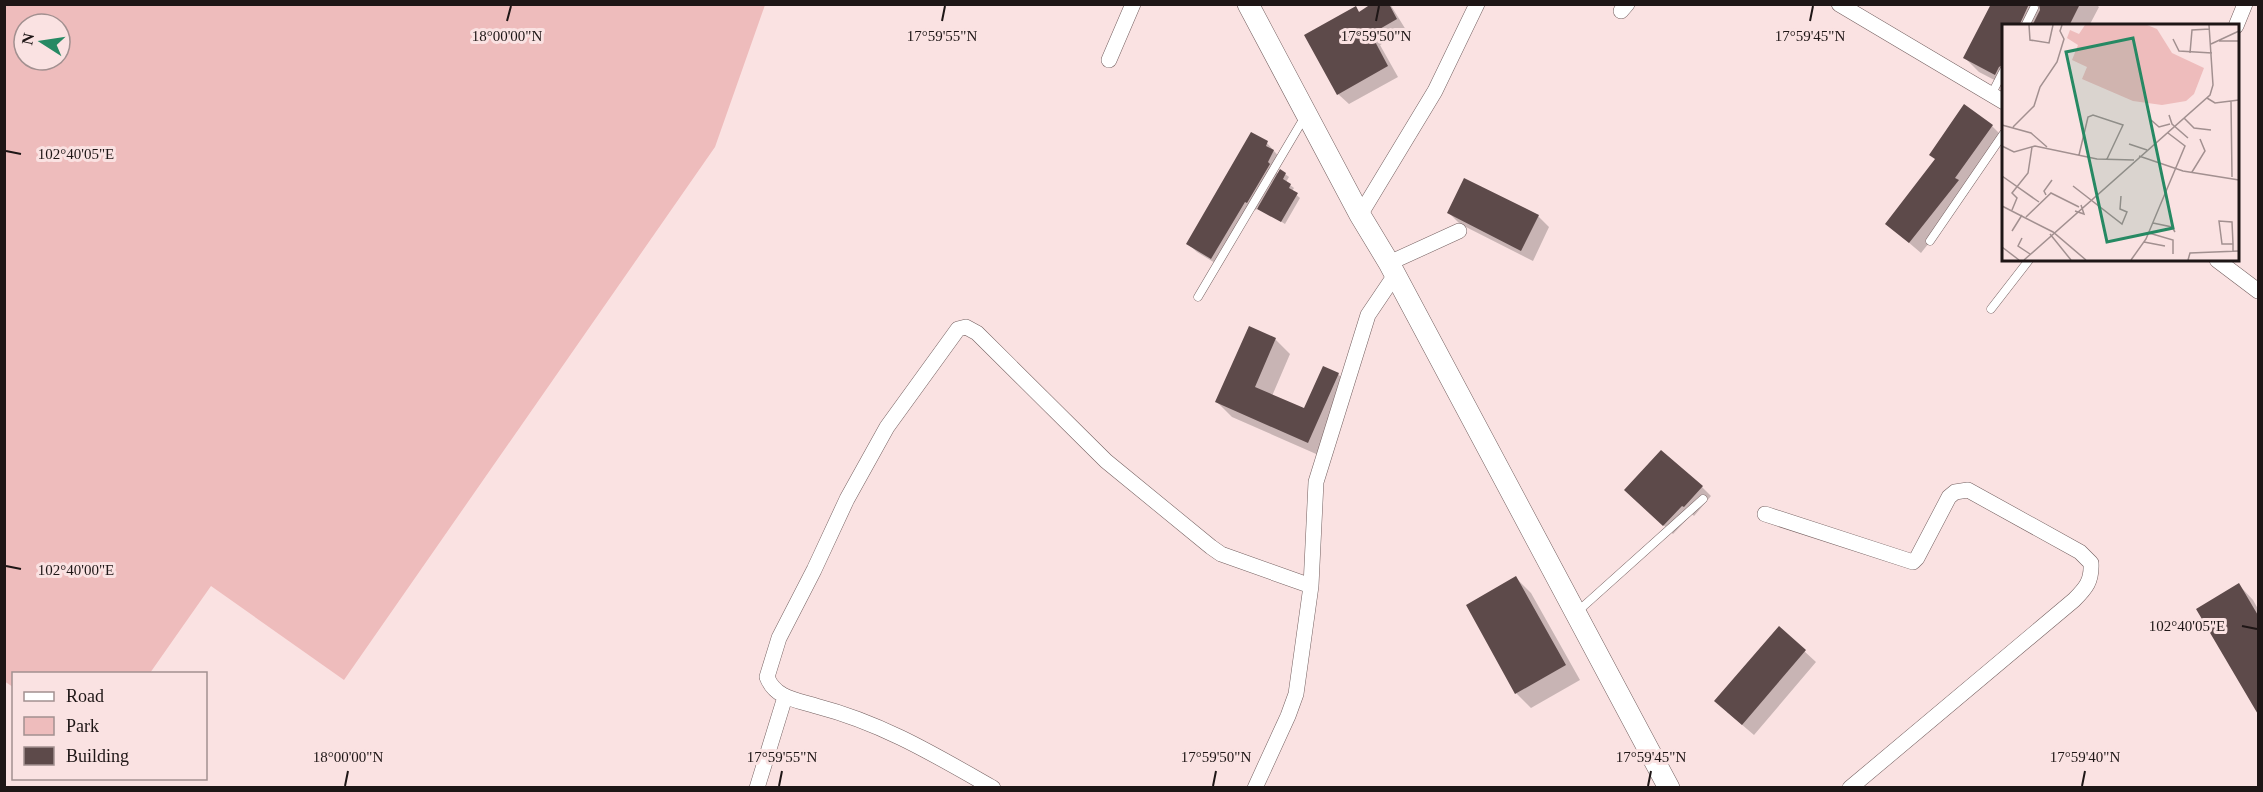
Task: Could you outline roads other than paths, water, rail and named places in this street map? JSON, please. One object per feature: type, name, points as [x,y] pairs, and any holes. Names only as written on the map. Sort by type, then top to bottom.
[{"type":"street","points":[[1109,60],[1132,4]]},
{"type":"street","points":[[1248,4],[1670,788]]},
{"type":"street","points":[[1360,215],[1435,91],[1477,4]]},
{"type":"street","points":[[1839,4],[1997,98]]},
{"type":"street","points":[[2237,24],[2246,4]]},
{"type":"street","points":[[1255,788],[1296,694],[1311,586],[1316,482],[1368,315],[1392,269],[1459,231]]},
{"type":"street","points":[[2218,261],[2257,287]]},
{"type":"street","points":[[993,788],[896,734],[841,712],[785,697],[771,688],[766,677],[779,638],[847,499],[887,427],[958,329],[966,327],[977,333],[1106,461],[1211,547],[1221,554],[1311,586]]},
{"type":"street","points":[[1765,514],[1913,562],[1949,497],[1954,492],[1968,490],[2080,552],[2091,563],[2092,574],[2088,586],[2074,600],[1850,788]]},
{"type":"street","points":[[757,788],[785,697]]},
{"type":"lane","points":[[2026,24],[2034,8]]},
{"type":"lane","points":[[1997,98],[2002,78]]},
{"type":"lane","points":[[1198,297],[1307,115]]},
{"type":"lane","points":[[1930,241],[2002,136]]},
{"type":"lane","points":[[1991,309],[2028,261]]},
{"type":"lane","points":[[1576,613],[1703,499]]}]
